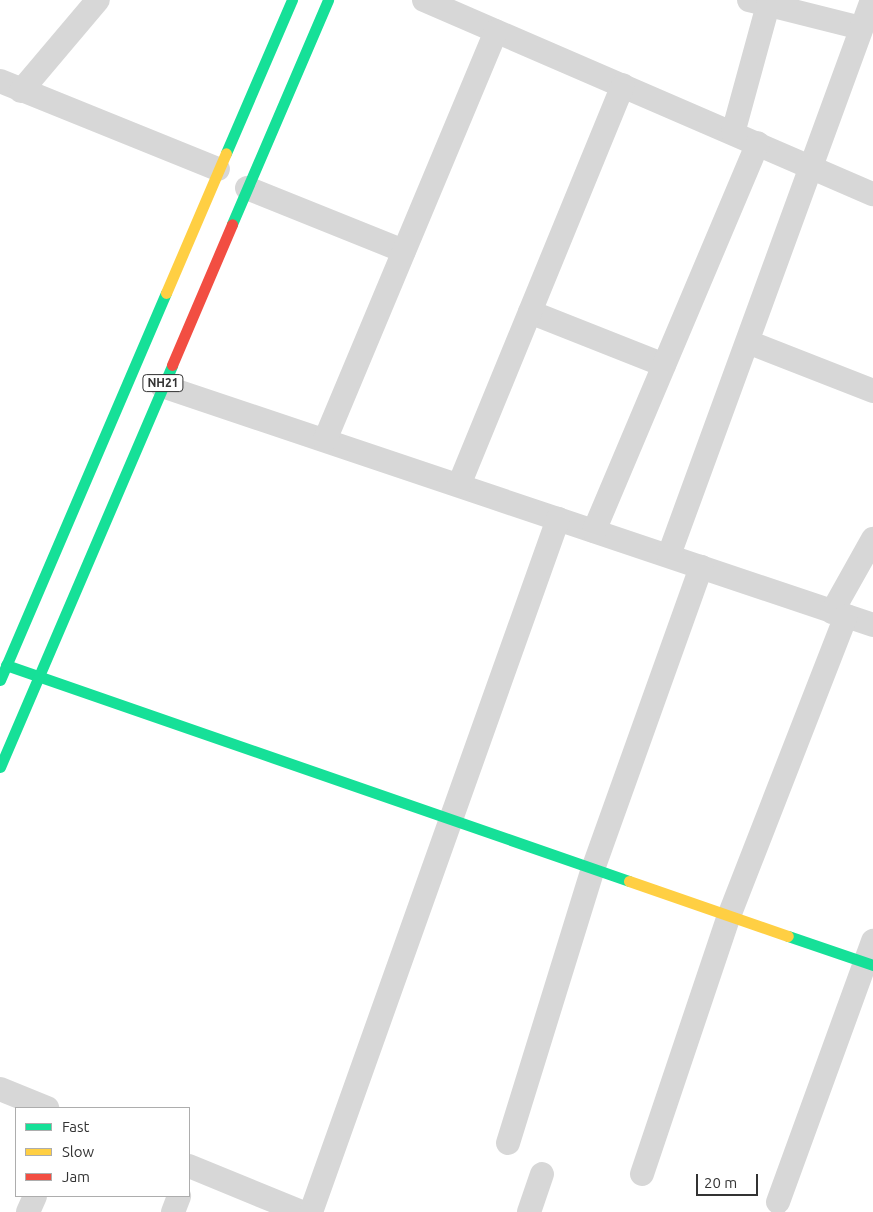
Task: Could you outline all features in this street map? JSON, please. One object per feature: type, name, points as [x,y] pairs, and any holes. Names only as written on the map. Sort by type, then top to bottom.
[{"type":"main road","name":"NH21","points":[[0,680],[291,0]]},
{"type":"main road","name":"NH21","points":[[0,767],[36,678],[328,0]]},
{"type":"main road","points":[[6,665],[36,678],[729,916],[870,956]]},
{"type":"street","points":[[98,0],[10,86],[218,170]]},
{"type":"street","points":[[424,0],[873,194]]},
{"type":"street","points":[[669,555],[813,167],[872,0]]},
{"type":"street","points":[[733,133],[759,2],[861,28]]},
{"type":"street","points":[[325,440],[496,31]]},
{"type":"street","points":[[459,486],[623,85]]},
{"type":"street","points":[[594,530],[758,143]]},
{"type":"street","points":[[247,188],[404,251]]},
{"type":"street","points":[[530,312],[664,365]]},
{"type":"street","points":[[748,342],[873,391]]},
{"type":"street","points":[[162,386],[873,625]]},
{"type":"street","points":[[311,1212],[558,519]]},
{"type":"street","points":[[642,1174],[729,916],[839,614],[873,539]]},
{"type":"street","points":[[508,1143],[593,869],[701,567]]},
{"type":"street","points":[[778,1202],[870,956]]},
{"type":"street","points":[[0,1089],[45,1107]]},
{"type":"street","points":[[190,1167],[301,1212]]},
{"type":"street","points":[[529,1212],[542,1174]]},
{"type":"street","points":[[28,1212],[35,1197]]},
{"type":"street","points":[[173,1212],[179,1197]]},
{"type":"traffic: fast","points":[[226,153],[292,0]]},
{"type":"traffic: fast","points":[[232,224],[328,0]]},
{"type":"traffic: fast","points":[[0,680],[166,293]]},
{"type":"traffic: fast","points":[[0,767],[172,365]]},
{"type":"traffic: fast","points":[[6,665],[629,881]]},
{"type":"traffic: fast","points":[[788,936],[873,965]]},
{"type":"traffic: slow","points":[[166,293],[226,153]]},
{"type":"traffic: slow","points":[[629,881],[788,936]]},
{"type":"traffic: jam","points":[[172,365],[232,224]]}]
